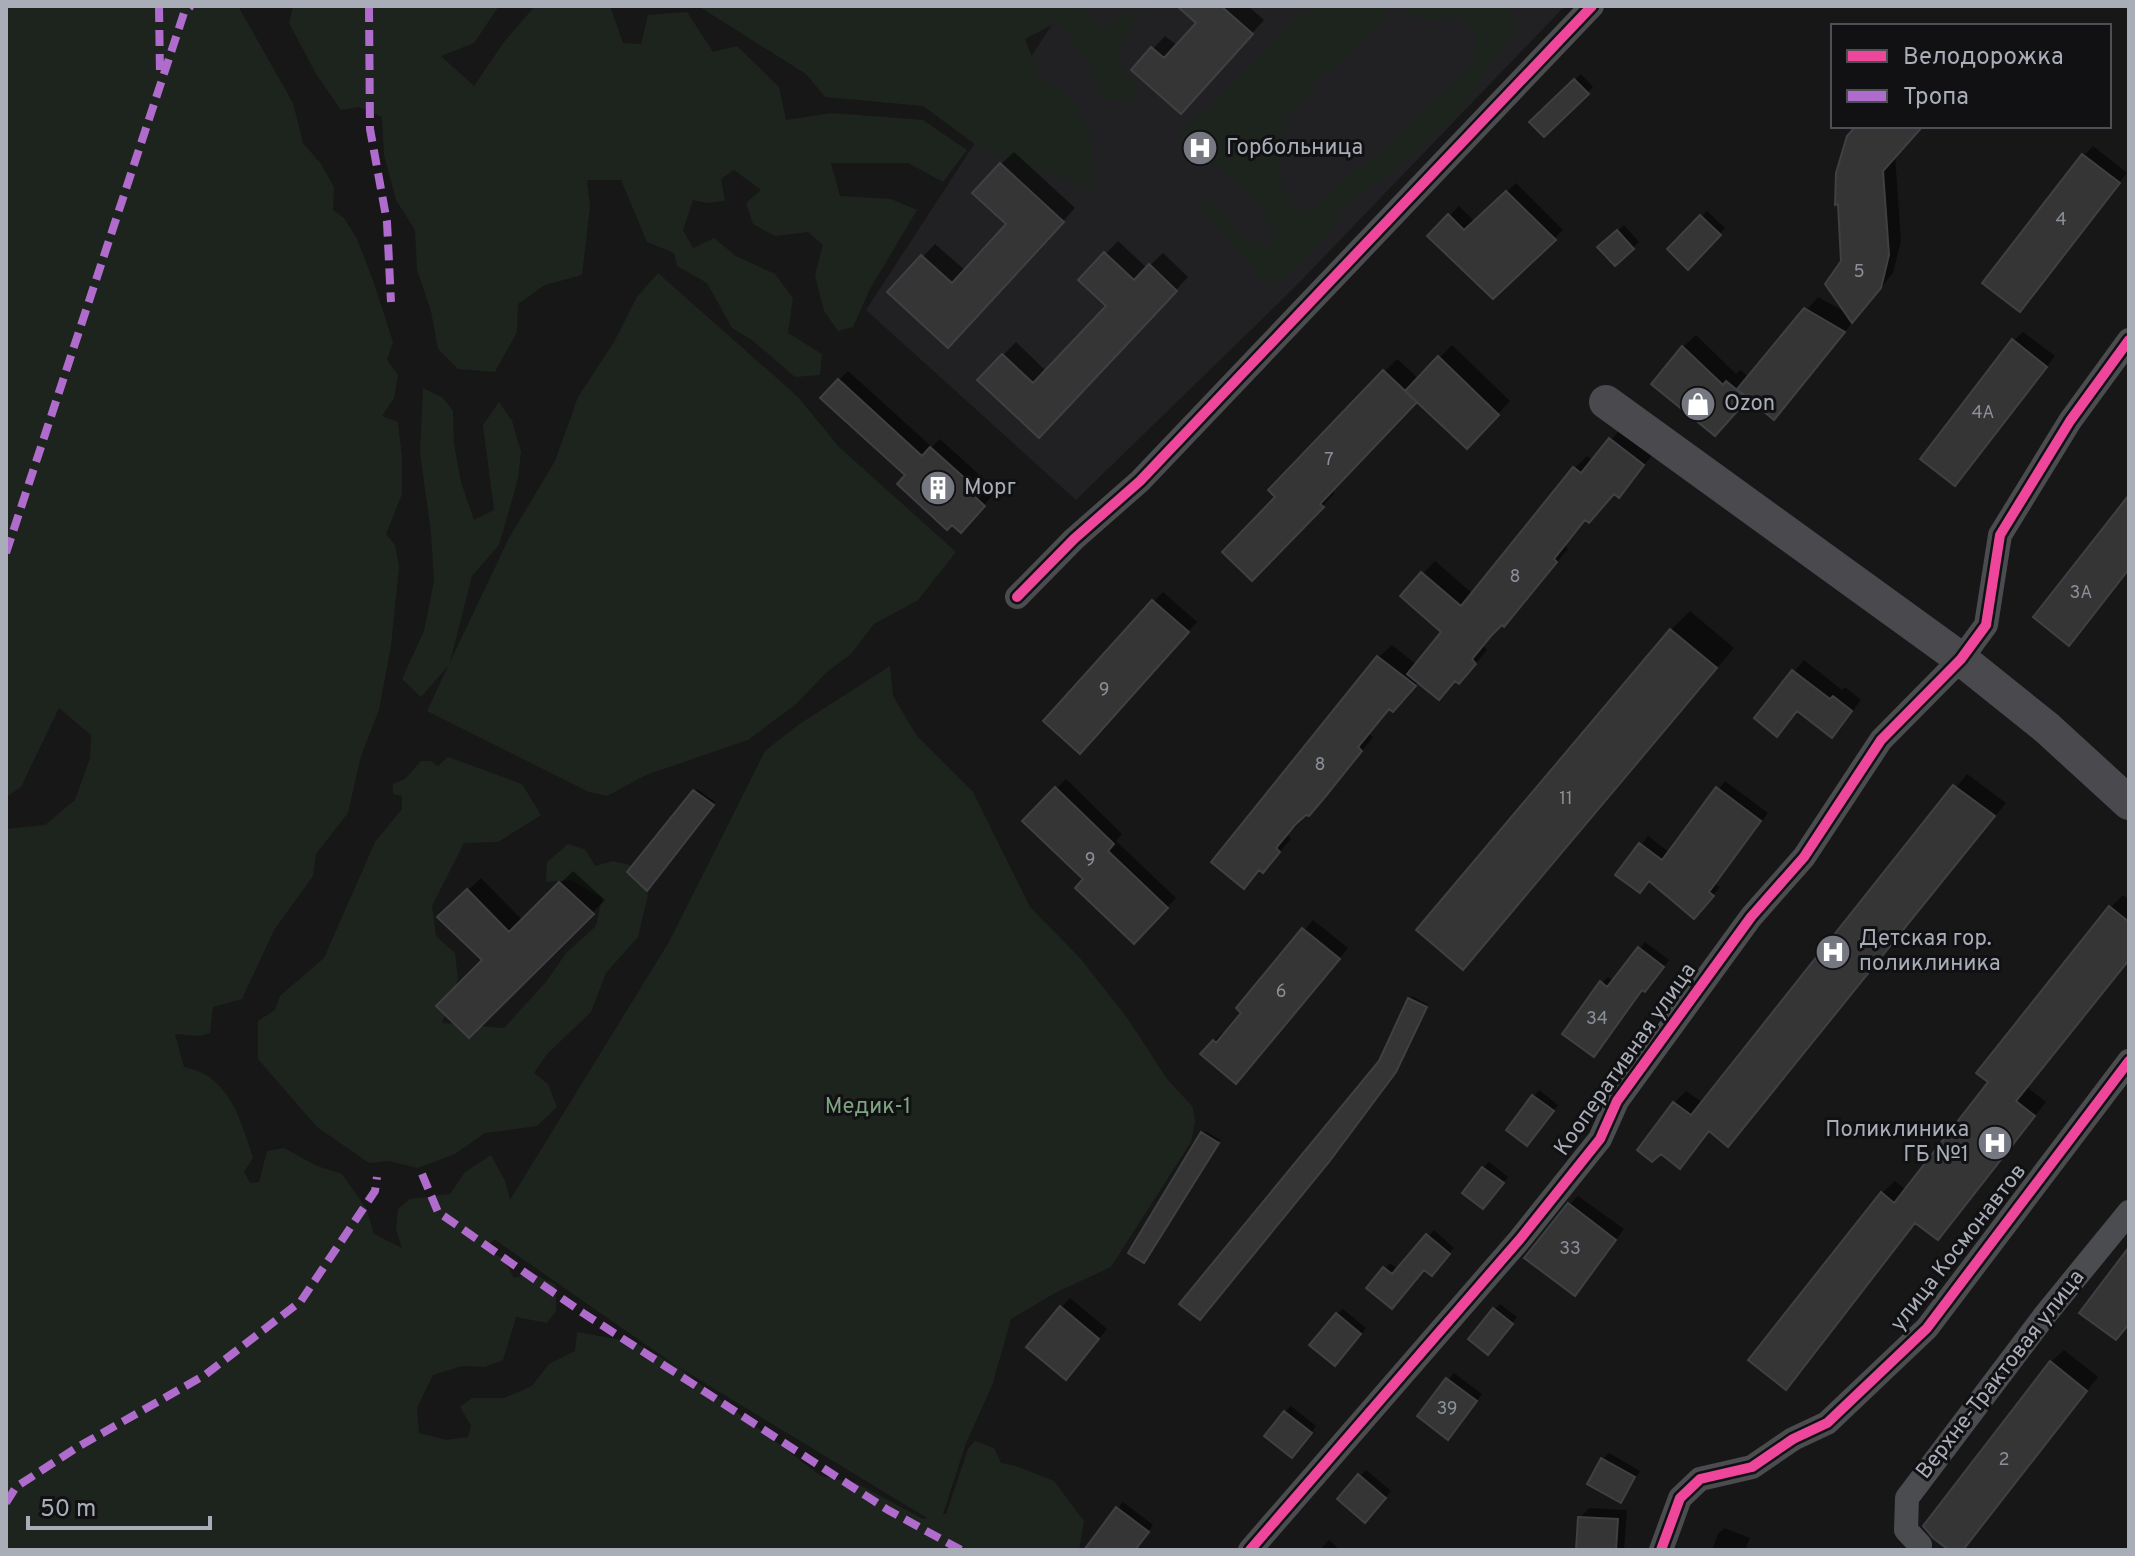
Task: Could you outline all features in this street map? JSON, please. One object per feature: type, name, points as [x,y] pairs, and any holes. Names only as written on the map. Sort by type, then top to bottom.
[{"type":"street","points":[[1017,597],[1074,539],[1140,481],[1592,6]]},
{"type":"street","name":"Кооперативная улица","points":[[1250,1550],[1520,1239],[1600,1139],[1617,1101],[1751,917],[1804,857],[1881,740],[1961,659],[1986,625],[2000,535],[2070,421],[2129,340]]},
{"type":"street","points":[[1606,402],[1961,659],[2047,728],[2129,803]]},
{"type":"street","name":"улица Космонавтов","points":[[1661,1550],[1680,1498],[1700,1479],[1752,1467],[1793,1439],[1827,1423],[1927,1328],[2129,1061]]},
{"type":"street","name":"Верхне-Трактовая улица","points":[[1920,1545],[1906,1530],[1907,1498],[2045,1315],[2129,1212]]},
{"type":"shaded area","name":"Горбольница","points":[[1064,6],[1565,6],[1293,289],[1076,500],[866,310]]},
{"type":"green space","name":"Медик-1","points":[[6,6],[238,6],[293,103],[303,143],[321,164],[334,187],[333,210],[344,218],[357,239],[393,342],[387,360],[398,375],[394,398],[382,416],[398,422],[402,457],[402,494],[386,534],[395,545],[399,567],[391,646],[379,710],[361,756],[348,813],[316,854],[313,876],[274,930],[242,999],[213,1007],[210,1033],[200,1036],[175,1034],[184,1067],[212,1079],[231,1101],[253,1158],[244,1172],[250,1183],[259,1182],[267,1151],[284,1148],[317,1166],[342,1174],[366,1208],[374,1234],[402,1248],[396,1229],[398,1209],[410,1199],[450,1194],[465,1172],[491,1155],[505,1181],[510,1200],[669,942],[765,751],[798,725],[890,666],[893,696],[917,736],[973,792],[1030,907],[1080,958],[1128,1019],[1167,1079],[1193,1107],[1195,1122],[1191,1142],[1111,1267],[1057,1292],[1011,1319],[992,1386],[966,1443],[943,1514],[946,1514],[968,1449],[975,1441],[994,1448],[1001,1463],[1054,1481],[1084,1521],[1079,1550],[6,1550],[6,829],[45,825],[75,800],[90,758],[91,735],[59,708],[21,787],[6,797]],"holes":[[[494,1239],[678,1367],[634,1342],[577,1332],[575,1351],[549,1364],[532,1386],[504,1398],[472,1398],[460,1407],[471,1426],[468,1437],[446,1440],[419,1433],[417,1408],[433,1375],[462,1366],[485,1367],[503,1360],[516,1317],[547,1323],[556,1311],[556,1285],[531,1273],[514,1278],[503,1258],[486,1250]],[[680,1368],[927,1518],[923,1519],[856,1483],[821,1476]]]},
{"type":"green space","points":[[293,6],[499,6],[474,43],[441,56],[474,86],[504,42],[535,6],[610,6],[623,43],[641,44],[648,15],[687,12],[713,52],[737,46],[779,87],[786,120],[832,113],[923,120],[967,150],[943,182],[908,163],[831,163],[840,196],[891,199],[917,210],[870,289],[853,327],[838,331],[824,311],[815,275],[823,245],[808,232],[775,236],[753,224],[746,203],[761,190],[734,170],[721,179],[725,201],[706,203],[693,200],[683,230],[693,248],[714,238],[736,256],[775,274],[793,298],[788,333],[822,354],[820,375],[795,377],[752,340],[732,328],[707,283],[677,266],[674,253],[647,242],[621,180],[587,180],[590,207],[582,275],[545,285],[518,304],[517,332],[495,372],[458,369],[438,349],[431,311],[417,270],[415,230],[396,200],[384,155],[382,117],[359,107],[341,110],[316,74],[289,23]]},
{"type":"green space","points":[[698,6],[1081,6],[1100,27],[1141,6],[1117,57],[1134,86],[1137,103],[1101,98],[1087,58],[1057,22],[1025,39],[1038,73],[1073,101],[1090,131],[1095,190],[980,148],[923,106],[825,97],[806,74]]},
{"type":"green space","points":[[1318,6],[1389,6],[1376,28],[1356,43],[1344,60],[1319,78],[1302,104],[1286,117],[1280,147],[1280,179],[1296,211],[1315,209],[1349,175],[1374,157],[1463,74],[1476,52],[1476,31],[1457,16],[1425,20],[1391,6],[1506,6],[1516,30],[1462,111],[1406,161],[1340,209],[1333,227],[1286,276],[1265,282],[1197,206],[1210,198],[1225,213],[1237,234],[1269,247],[1274,233],[1266,217],[1237,182],[1182,150],[1181,126],[1207,112],[1274,43],[1293,18]]},
{"type":"green space","points":[[658,273],[798,397],[839,447],[956,552],[918,600],[874,624],[851,654],[827,672],[796,704],[748,740],[646,775],[607,796],[589,792],[427,711],[448,666],[421,697],[402,679],[424,631],[434,581],[420,452],[423,388],[443,398],[453,411],[454,444],[461,482],[474,520],[494,510],[483,425],[499,402],[512,421],[521,452],[518,479],[499,545],[472,576],[450,662],[509,538],[555,461],[578,397],[614,342],[637,297]]},
{"type":"green space","points":[[448,757],[522,784],[541,815],[498,842],[464,843],[432,906],[436,936],[455,953],[458,979],[442,1023],[504,1028],[546,982],[566,953],[596,926],[602,898],[571,880],[546,882],[547,862],[568,844],[586,850],[595,866],[613,861],[630,865],[648,895],[638,937],[606,973],[591,1012],[547,1054],[534,1073],[548,1084],[557,1107],[537,1126],[485,1133],[455,1154],[418,1168],[389,1161],[369,1163],[317,1127],[258,1059],[258,1021],[275,1010],[280,996],[324,958],[375,842],[402,809],[402,796],[393,794],[393,784],[405,779],[421,761],[431,761],[438,766]]},
{"type":"building","points":[[1177,6],[1221,6],[1253,34],[1181,114],[1131,70],[1151,47],[1164,58],[1196,23]]},
{"type":"building","points":[[1574,79],[1589,94],[1544,137],[1529,122]]},
{"type":"building","points":[[1854,128],[1921,128],[1883,171],[1889,255],[1881,288],[1852,323],[1825,284],[1841,261],[1838,204],[1835,205],[1836,173],[1847,136]]},
{"type":"building","points":[[2082,154],[2120,183],[2020,312],[1982,283]]},
{"type":"building","points":[[1000,163],[1064,222],[948,348],[887,292],[921,255],[952,283],[1006,224],[972,193]]},
{"type":"building","points":[[1506,191],[1556,240],[1493,299],[1427,236],[1448,214],[1464,230]]},
{"type":"building","points":[[1700,215],[1721,235],[1688,270],[1667,249]]},
{"type":"building","points":[[1617,230],[1634,249],[1615,266],[1597,247]]},
{"type":"building","points":[[1104,252],[1134,280],[1149,264],[1177,291],[1039,438],[977,380],[1002,354],[1033,383],[1106,306],[1078,280]]},
{"type":"building","points":[[1804,308],[1845,332],[1774,420],[1737,389]]},
{"type":"building","points":[[2012,339],[2047,367],[1955,486],[1920,459]]},
{"type":"building","points":[[1682,346],[1723,385],[1726,381],[1748,399],[1715,436],[1651,384]]},
{"type":"building","points":[[1438,356],[1499,415],[1467,449],[1405,391]]},
{"type":"building","points":[[1383,370],[1417,402],[1320,504],[1324,507],[1252,581],[1222,552],[1275,497],[1268,490]]},
{"type":"building","name":"Морг","points":[[838,379],[922,456],[930,447],[979,491],[974,496],[985,506],[961,533],[952,525],[947,530],[897,484],[905,475],[820,398]]},
{"type":"building","points":[[1609,438],[1644,465],[1619,498],[1614,494],[1589,523],[1585,520],[1554,559],[1557,562],[1504,627],[1502,625],[1491,636],[1472,659],[1476,664],[1459,684],[1455,681],[1439,700],[1407,674],[1441,632],[1400,596],[1421,572],[1461,606],[1573,467],[1581,473]]},
{"type":"building","points":[[2129,495],[2129,569],[2069,646],[2033,617]]},
{"type":"building","points":[[1152,600],[1189,632],[1080,754],[1043,721]]},
{"type":"building","points":[[1670,629],[1717,668],[1463,970],[1416,930]]},
{"type":"building","points":[[1377,656],[1416,686],[1393,712],[1389,709],[1358,747],[1362,751],[1325,797],[1309,816],[1306,815],[1295,825],[1276,848],[1280,852],[1263,873],[1259,870],[1244,889],[1211,862]]},
{"type":"building","points":[[1792,670],[1830,699],[1833,696],[1852,711],[1832,738],[1797,711],[1777,737],[1754,718]]},
{"type":"building","points":[[1953,785],[1995,816],[1728,1147],[1709,1131],[1680,1169],[1661,1154],[1652,1162],[1637,1150],[1673,1102],[1691,1115]]},
{"type":"building","points":[[1055,787],[1114,844],[1108,851],[1168,908],[1134,944],[1075,888],[1083,879],[1022,821]]},
{"type":"building","points":[[1716,787],[1761,821],[1709,892],[1714,896],[1694,919],[1649,881],[1640,893],[1615,875],[1639,843],[1662,860]]},
{"type":"building","points":[[693,790],[714,805],[647,891],[627,872]]},
{"type":"building","points":[[559,882],[594,914],[469,1038],[436,1006],[482,960],[437,917],[467,889],[509,932]]},
{"type":"building","points":[[2109,906],[2129,922],[2129,960],[2016,1101],[2035,1116],[1938,1240],[1915,1223],[1786,1390],[1748,1360],[1881,1192],[1894,1203],[1988,1082],[1976,1073]]},
{"type":"building","points":[[1302,928],[1340,959],[1236,1084],[1200,1054],[1213,1040],[1216,1043],[1241,1013],[1236,1008]]},
{"type":"building","points":[[1638,947],[1664,967],[1645,992],[1642,990],[1594,1057],[1562,1034],[1600,981],[1607,987]]},
{"type":"building","points":[[1408,998],[1427,1007],[1396,1072],[1329,1162],[1200,1320],[1179,1304],[1379,1061]]},
{"type":"building","points":[[1532,1095],[1554,1111],[1527,1146],[1506,1130]]},
{"type":"building","points":[[1201,1132],[1219,1143],[1144,1263],[1128,1253]]},
{"type":"building","points":[[1482,1167],[1504,1183],[1483,1209],[1462,1193]]},
{"type":"building","points":[[1568,1203],[1616,1240],[1575,1296],[1524,1258]]},
{"type":"building","points":[[1426,1234],[1450,1254],[1432,1276],[1424,1270],[1392,1309],[1366,1288],[1383,1267],[1392,1274]]},
{"type":"building","points":[[2129,1247],[2129,1324],[2116,1340],[2079,1313]]},
{"type":"building","points":[[1060,1306],[1099,1339],[1066,1380],[1026,1347]]},
{"type":"building","points":[[1493,1308],[1513,1324],[1488,1355],[1468,1339]]},
{"type":"building","points":[[1336,1313],[1361,1334],[1335,1366],[1309,1345]]},
{"type":"building","points":[[2050,1361],[2087,1391],[1963,1550],[1949,1550],[1923,1526]]},
{"type":"building","points":[[1446,1378],[1477,1401],[1448,1440],[1417,1416]]},
{"type":"building","points":[[1284,1411],[1312,1433],[1292,1458],[1264,1436]]},
{"type":"building","points":[[1601,1458],[1635,1477],[1621,1503],[1587,1484]]},
{"type":"building","points":[[1358,1474],[1386,1498],[1365,1523],[1337,1499]]},
{"type":"building","points":[[1116,1507],[1149,1532],[1135,1550],[1084,1550]]},
{"type":"building","points":[[1578,1517],[1618,1519],[1616,1550],[1576,1550]]},
{"type":"marked path","points":[[159,6],[160,75]]},
{"type":"marked path","points":[[6,553],[184,13],[191,6]]},
{"type":"marked path","points":[[369,6],[370,129],[387,222],[391,302]]},
{"type":"marked path","points":[[422,1174],[438,1212],[583,1313],[888,1510],[961,1550]]},
{"type":"marked path","points":[[6,1503],[16,1487],[76,1448],[205,1375],[301,1301],[375,1191],[377,1177]]},
{"type":"cycle path","points":[[1017,597],[1074,539],[1140,481],[1592,6]]},
{"type":"cycle path","points":[[1250,1550],[1520,1239],[1600,1139],[1617,1101],[1751,917],[1804,857],[1881,740],[1961,659],[1986,625],[2000,535],[2070,421],[2129,340]]},
{"type":"cycle path","points":[[1661,1550],[1680,1498],[1700,1479],[1752,1467],[1793,1439],[1827,1423],[1927,1328],[2129,1061]]},
{"type":"place","name":"Горбольница","points":[[1200,148]]},
{"type":"place","name":"Ozon","points":[[1698,404]]},
{"type":"place","name":"Морг","points":[[938,488]]},
{"type":"place","name":"Детская гор. поликлиника","points":[[1833,952]]},
{"type":"place","name":"Поликлиника ГБ №1","points":[[1995,1143]]}]
